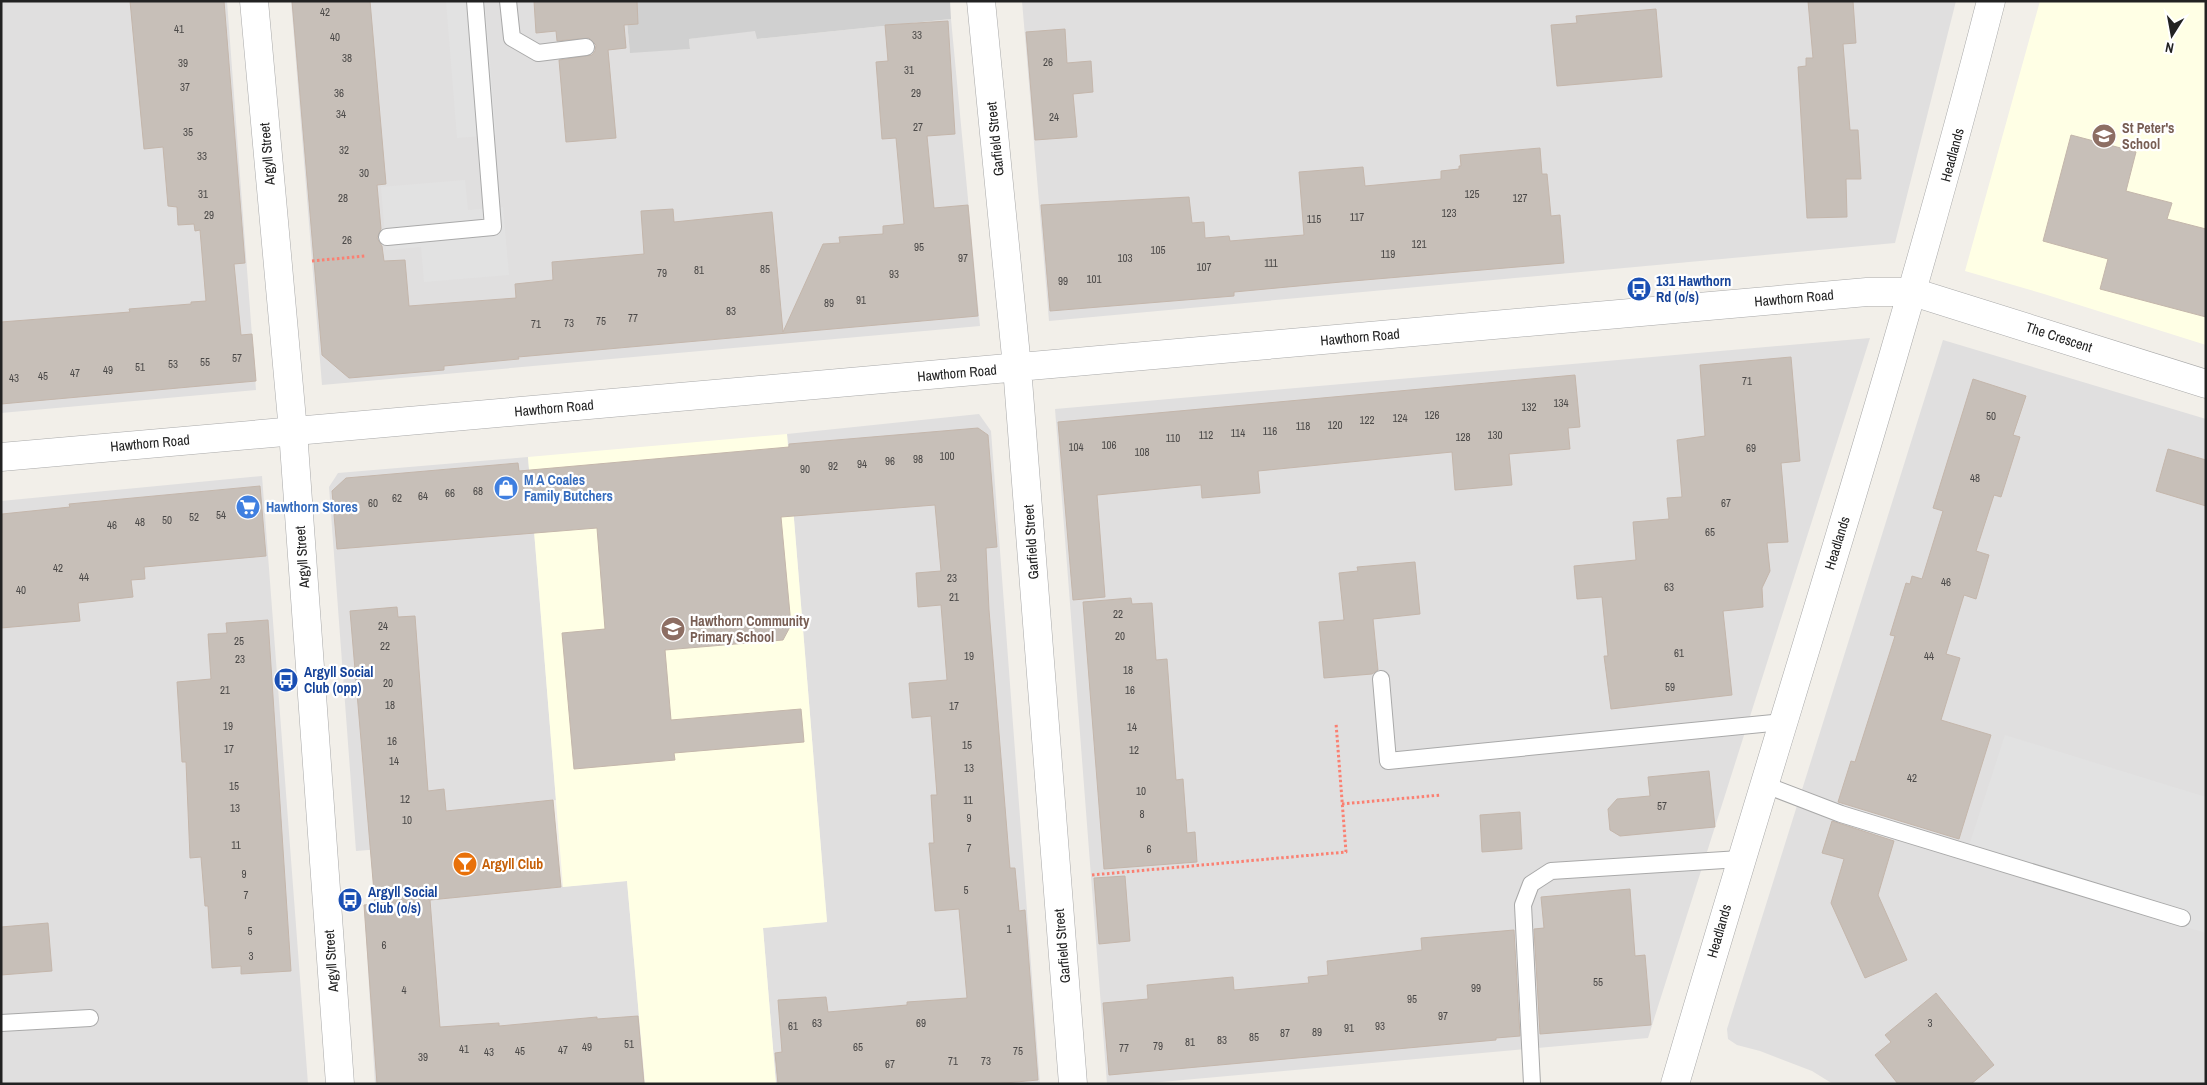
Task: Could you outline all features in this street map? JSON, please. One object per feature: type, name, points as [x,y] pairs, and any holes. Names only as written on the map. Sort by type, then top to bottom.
[{"type":"street","name":"Argyll Street","points":[[254,1],[293,432],[340,1084]]},
{"type":"street","name":"Garfield Street","points":[[981,1],[1017,367],[1073,1084]]},
{"type":"street","name":"Headlands","points":[[1675,1084],[1740,859],[1913,292],[1950,162],[1992,1]]},
{"type":"street","name":"Hawthorn Road","points":[[1,456],[293,432],[1867,292],[1913,292]]},
{"type":"street","name":"The Crescent","points":[[1913,292],[2206,384]]},
{"type":"lane","points":[[391,237],[493,228],[475,1]]},
{"type":"lane","points":[[508,1],[512,38],[538,53],[586,47]]},
{"type":"lane","points":[[1381,679],[1388,761],[1782,722]]},
{"type":"lane","points":[[1763,784],[1841,814],[2182,918]]},
{"type":"lane","points":[[1532,1084],[1523,905],[1531,884],[1551,871],[1740,859]]},
{"type":"lane","points":[[1,1023],[90,1018]]},
{"type":"path","points":[[278,263],[396,254],[391,237]]},
{"type":"path","points":[[1057,878],[1346,852],[1336,723]]},
{"type":"path","points":[[1342,804],[1441,795]]},
{"type":"shaded area","points":[[1,1],[227,1],[256,390],[1,413]]},
{"type":"shaded area","points":[[291,1],[625,1],[630,52],[690,49],[689,39],[756,30],[758,39],[951,19],[980,326],[322,385]]},
{"type":"shaded area","points":[[446,1],[485,1],[496,135],[457,138]]},
{"type":"shaded area","points":[[625,1],[950,1],[951,19],[757,39],[755,31],[689,39],[690,49],[630,53]]},
{"type":"shaded area","points":[[1022,1],[1956,1],[1895,243],[1049,321]]},
{"type":"shaded area","name":"St Peter's School","points":[[2040,1],[2206,1],[2206,345],[1965,271]]},
{"type":"shaded area","points":[[465,180],[468,210],[503,207],[509,275],[424,282],[421,247],[386,250],[381,187]]},
{"type":"shaded area","points":[[1870,338],[1648,1038],[1139,1084],[1107,1084],[1055,409]]},
{"type":"shaded area","points":[[1943,340],[2206,419],[2206,1084],[1833,1084],[1812,1071],[1760,1051],[1737,1045],[1728,1039],[1727,1029]]},
{"type":"shaded area","points":[[979,414],[991,431],[1040,1084],[776,1084],[763,928],[827,922],[787,434]]},
{"type":"shaded area","name":"Hawthorn Community Primary School","points":[[787,434],[827,922],[763,928],[776,1084],[645,1084],[627,881],[563,887],[528,457]]},
{"type":"shaded area","points":[[528,457],[556,800],[477,808],[480,841],[356,851],[329,487],[338,473]]},
{"type":"shaded area","points":[[262,476],[308,1084],[1,1084],[1,501]]},
{"type":"shaded area","points":[[2005,735],[2206,797],[2206,933],[1964,861]]},
{"type":"shaded area","points":[[627,881],[645,1084],[375,1084],[364,905]]},
{"type":"building","points":[[130,1],[224,1],[245,263],[234,264],[241,335],[252,334],[256,381],[1,404],[1,322],[130,312],[129,309],[206,301],[200,230],[195,231],[194,224],[178,225],[177,207],[168,206],[163,147],[144,149]]},
{"type":"building","points":[[292,1],[370,1],[386,184],[377,185],[381,229],[377,238],[382,246],[384,261],[405,260],[409,306],[516,298],[515,284],[553,280],[552,262],[644,254],[641,211],[673,209],[674,222],[772,212],[783,332],[823,244],[840,243],[839,237],[883,234],[883,226],[904,224],[896,138],[882,139],[876,62],[888,61],[885,25],[948,21],[955,134],[927,136],[934,208],[968,205],[978,316],[518,357],[519,359],[444,366],[444,370],[349,378],[322,355]]},
{"type":"building","points":[[534,1],[637,1],[638,24],[624,25],[626,48],[608,50],[616,138],[566,142],[559,60],[592,55],[596,45],[589,38],[557,41],[556,31],[536,33]]},
{"type":"building","points":[[1808,1],[1853,1],[1856,43],[1843,44],[1850,130],[1858,130],[1861,179],[1846,179],[1847,217],[1807,218],[1798,67],[1806,66],[1806,58],[1813,58]]},
{"type":"building","points":[[1656,9],[1662,77],[1557,86],[1551,25],[1577,23],[1576,16]]},
{"type":"building","points":[[1065,29],[1067,63],[1091,61],[1093,92],[1073,94],[1077,137],[1035,140],[1026,32]]},
{"type":"building","points":[[2071,135],[2136,152],[2126,191],[2172,203],[2167,219],[2206,229],[2206,317],[2100,289],[2108,259],[2043,241]]},
{"type":"building","points":[[1540,148],[1542,174],[1547,174],[1551,216],[1560,215],[1564,263],[1234,292],[1234,296],[1050,311],[1041,205],[1189,197],[1192,223],[1204,222],[1205,238],[1229,236],[1230,241],[1304,235],[1299,172],[1363,167],[1365,186],[1441,179],[1441,171],[1459,169],[1459,166],[1461,166],[1460,155]]},
{"type":"building","points":[[1791,357],[1800,461],[1781,463],[1788,542],[1767,543],[1770,571],[1762,588],[1763,607],[1723,611],[1732,695],[1611,709],[1604,656],[1608,656],[1602,597],[1577,599],[1574,566],[1636,560],[1633,522],[1669,519],[1667,498],[1682,497],[1677,440],[1705,436],[1700,365]]},
{"type":"building","points":[[1575,375],[1580,427],[1568,428],[1570,449],[1509,454],[1512,485],[1455,490],[1452,452],[1258,471],[1260,493],[1202,498],[1201,485],[1097,495],[1105,597],[1073,600],[1058,422]]},
{"type":"building","points":[[1973,379],[2026,396],[2013,435],[2020,437],[2001,497],[1994,495],[1976,551],[1989,555],[1976,599],[1964,595],[1946,654],[1960,658],[1941,720],[1991,735],[1959,839],[1838,802],[1851,761],[1855,762],[1895,636],[1890,635],[1906,583],[1910,584],[1912,576],[1922,579],[1943,511],[1933,508]]},
{"type":"building","points":[[978,428],[988,435],[997,547],[986,548],[989,610],[1010,868],[1015,868],[1019,911],[1025,910],[1038,1080],[994,1084],[778,1084],[775,1053],[782,1052],[778,1000],[826,997],[828,1012],[907,1005],[907,1002],[967,998],[959,909],[935,911],[929,843],[934,843],[931,795],[937,795],[931,716],[912,718],[909,683],[947,680],[941,605],[918,607],[916,573],[941,571],[935,505],[781,517],[791,625],[783,640],[665,650],[671,720],[801,709],[804,742],[674,753],[675,760],[574,769],[562,633],[605,629],[597,528],[337,549],[332,491],[346,478],[518,463],[519,471],[789,447],[789,444]]},
{"type":"building","points":[[2168,449],[2206,460],[2206,506],[2156,491]]},
{"type":"building","points":[[260,486],[266,556],[144,567],[145,579],[131,580],[133,597],[78,603],[80,621],[1,628],[2,514],[70,507],[69,504]]},
{"type":"building","points":[[1415,562],[1420,614],[1373,619],[1378,670],[1372,674],[1324,678],[1319,622],[1344,620],[1339,573],[1358,571],[1357,567]]},
{"type":"building","points":[[1131,598],[1132,604],[1152,603],[1156,660],[1167,659],[1176,780],[1183,779],[1187,833],[1195,832],[1197,862],[1104,869],[1083,602]]},
{"type":"building","points":[[397,607],[398,617],[415,616],[428,791],[444,789],[446,811],[553,800],[561,887],[430,900],[440,1027],[499,1023],[499,1026],[597,1017],[597,1019],[638,1016],[644,1084],[377,1084],[364,905],[375,904],[350,611]]},
{"type":"building","points":[[268,620],[291,971],[241,974],[241,966],[212,968],[208,906],[205,906],[201,857],[190,858],[186,762],[182,762],[177,682],[211,679],[208,634],[227,633],[226,623]]},
{"type":"building","points":[[1709,771],[1715,827],[1620,836],[1610,830],[1608,809],[1617,799],[1650,796],[1648,777]]},
{"type":"building","points":[[1520,812],[1522,849],[1482,852],[1480,815]]},
{"type":"building","points":[[1832,821],[1894,841],[1878,895],[1907,960],[1865,978],[1831,903],[1844,859],[1822,853]]},
{"type":"building","points":[[1125,876],[1130,941],[1099,944],[1094,878]]},
{"type":"building","points":[[1630,889],[1635,956],[1645,955],[1651,1025],[1540,1034],[1534,929],[1544,928],[1541,897]]},
{"type":"building","points":[[48,923],[52,971],[1,975],[1,927]]},
{"type":"building","points":[[1514,930],[1520,1036],[1496,1038],[1496,1040],[1109,1075],[1103,1003],[1148,999],[1147,985],[1233,977],[1234,990],[1309,983],[1308,977],[1328,975],[1327,961],[1422,950],[1421,938]]},
{"type":"building","points":[[1936,993],[1994,1065],[1971,1084],[1898,1084],[1875,1055],[1891,1042],[1885,1035]]},
{"type":"place","name":"St Peter's School","points":[[2104,136]]},
{"type":"place","name":"131 Hawthorn Rd (o/s)","points":[[1639,289]]},
{"type":"place","name":"M A Coales Family Butchers","points":[[506,488]]},
{"type":"place","name":"Hawthorn Stores","points":[[248,507]]},
{"type":"place","name":"Hawthorn Community Primary School","points":[[673,629]]},
{"type":"place","name":"Argyll Social Club (opp)","points":[[286,680]]},
{"type":"place","name":"Argyll Club","points":[[465,864]]},
{"type":"place","name":"Argyll Social Club (o/s)","points":[[350,900]]}]
